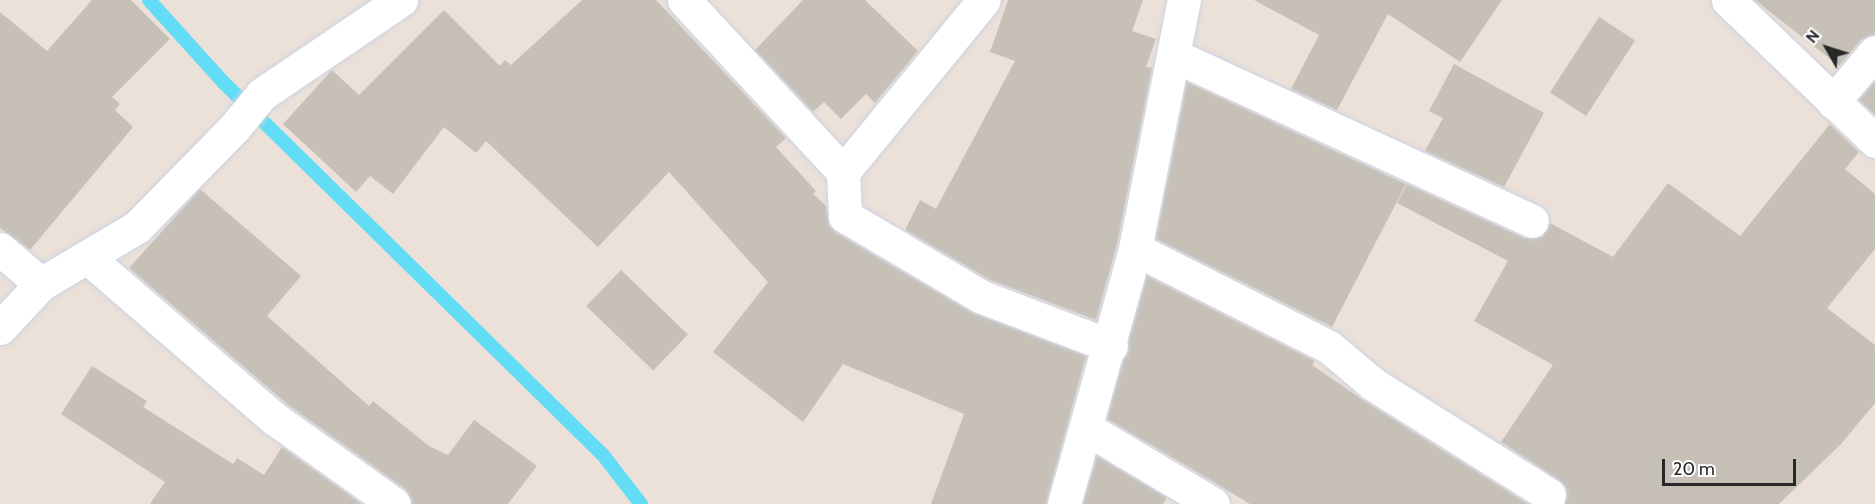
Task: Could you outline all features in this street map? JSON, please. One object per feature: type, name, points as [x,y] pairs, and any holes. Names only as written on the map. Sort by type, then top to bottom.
[{"type":"street","points":[[0,328],[42,284],[136,227],[234,128],[262,94],[401,0]]},
{"type":"street","points":[[684,0],[843,172],[845,216],[982,297],[1111,346]]},
{"type":"street","points":[[843,172],[984,0]]},
{"type":"street","points":[[1064,504],[1111,346],[1135,249],[1175,56],[1184,0]]},
{"type":"street","points":[[1728,0],[1875,141]]},
{"type":"street","points":[[1833,102],[1875,52]]},
{"type":"street","points":[[1175,56],[1532,221]]},
{"type":"street","points":[[0,249],[42,284]]},
{"type":"street","points":[[1135,249],[1329,347],[1373,384],[1549,495]]},
{"type":"street","points":[[87,257],[275,419],[394,504]]},
{"type":"street","points":[[1086,428],[1213,504]]},
{"type":"building","points":[[92,0],[131,0],[170,39],[112,97],[120,104],[115,110],[133,127],[30,250],[0,228],[0,12],[47,51]]},
{"type":"building","points":[[582,0],[656,0],[786,138],[776,147],[816,191],[813,194],[826,206],[829,225],[835,232],[973,313],[1086,356],[1046,504],[931,504],[964,414],[843,364],[803,422],[713,352],[768,282],[669,172],[598,247],[486,141],[476,153],[444,127],[393,194],[370,176],[356,192],[283,124],[332,70],[359,95],[444,10],[500,66],[505,60],[511,65]]},
{"type":"building","points":[[803,0],[865,0],[918,51],[875,103],[866,94],[841,119],[824,102],[813,112],[755,50]]},
{"type":"building","points":[[1008,0],[1143,0],[1132,31],[1156,39],[1146,67],[1152,68],[1117,245],[1096,320],[990,280],[905,230],[920,200],[936,209],[1015,61],[990,52]]},
{"type":"building","points":[[1254,0],[1502,0],[1460,62],[1388,14],[1337,110],[1291,89],[1319,35]]},
{"type":"building","points":[[1755,0],[1875,0],[1875,34],[1861,40],[1839,66]]},
{"type":"building","points":[[1599,17],[1635,40],[1586,116],[1550,92]]},
{"type":"building","points":[[1454,64],[1544,113],[1504,187],[1425,151],[1443,118],[1429,111]]},
{"type":"building","points":[[1875,81],[1875,115],[1859,100]]},
{"type":"building","points":[[1187,82],[1406,184],[1332,327],[1156,239]]},
{"type":"building","points":[[1830,124],[1859,152],[1845,169],[1875,194],[1875,249],[1827,308],[1875,345],[1875,403],[1841,444],[1779,504],[1565,504],[1566,487],[1559,480],[1501,442],[1553,365],[1474,321],[1508,261],[1397,203],[1407,184],[1524,238],[1542,237],[1550,223],[1613,257],[1668,183],[1740,236]]},
{"type":"building","points":[[200,189],[301,276],[267,316],[369,406],[373,401],[429,446],[448,455],[474,420],[537,466],[508,504],[412,504],[405,489],[287,404],[129,268]]},
{"type":"building","points":[[621,270],[688,335],[653,371],[586,306]]},
{"type":"building","points":[[1147,276],[1315,361],[1312,365],[1363,400],[1528,504],[1250,504],[1107,419]]},
{"type":"building","points":[[92,366],[147,401],[143,407],[233,464],[237,458],[264,475],[282,447],[362,504],[150,504],[165,482],[61,414]]},
{"type":"building","points":[[1097,456],[1167,498],[1163,504],[1083,504]]},
{"type":"waterway","points":[[149,0],[224,83],[603,455],[641,504]]}]
